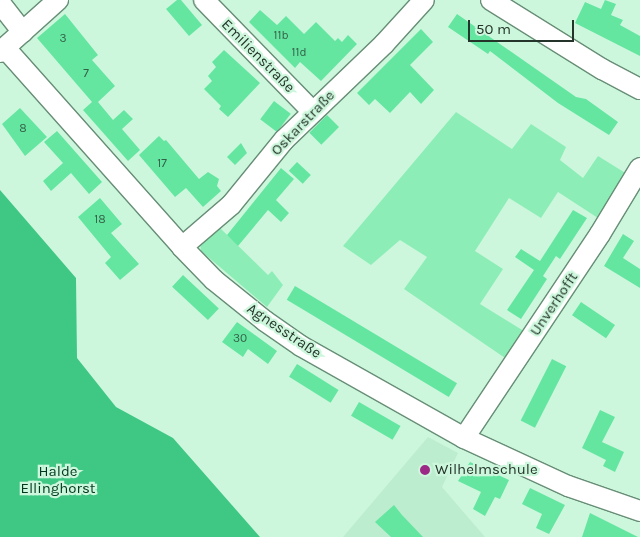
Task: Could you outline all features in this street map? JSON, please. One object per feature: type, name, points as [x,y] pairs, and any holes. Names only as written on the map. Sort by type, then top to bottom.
[{"type":"street","points":[[2,50],[58,0]]},
{"type":"street","name":"Emilienstraße","points":[[204,0],[312,110]]},
{"type":"street","name":"Oskarstraße","points":[[182,247],[231,205],[312,110],[384,44],[424,0]]},
{"type":"street","points":[[491,0],[602,69],[640,89]]},
{"type":"street","points":[[0,4],[23,32]]},
{"type":"street","name":"Agnesstraße","points":[[2,50],[214,280],[301,346],[464,438],[568,486],[640,511]]},
{"type":"street","name":"Unverhofft","points":[[464,438],[600,234],[640,168]]},
{"type":"shaded area","name":"Wilhelmschule","points":[[428,437],[458,453],[442,487],[485,537],[343,537]]},
{"type":"green space","points":[[456,112],[512,149],[531,124],[566,147],[560,160],[583,178],[598,156],[627,174],[601,220],[558,192],[541,218],[509,198],[475,251],[503,269],[480,304],[527,333],[508,360],[404,289],[427,257],[400,240],[371,265],[343,246]]},
{"type":"green space","name":"Halde Ellinghorst","points":[[0,190],[76,278],[77,358],[116,407],[173,438],[260,537],[0,537]]},
{"type":"green space","points":[[219,227],[268,275],[272,271],[283,285],[267,307],[201,251],[200,243]]},
{"type":"building","points":[[177,0],[181,0],[202,25],[189,36],[166,9]]},
{"type":"building","points":[[605,0],[616,4],[611,15],[623,20],[620,25],[640,36],[640,56],[575,23],[585,2],[601,9]]},
{"type":"building","points":[[260,10],[277,25],[286,16],[304,34],[316,22],[335,41],[338,38],[342,42],[348,35],[357,44],[321,81],[300,62],[295,68],[249,22]]},
{"type":"building","points":[[65,14],[98,55],[92,60],[115,86],[98,102],[113,120],[124,110],[133,119],[122,129],[140,150],[128,161],[83,110],[92,102],[37,38]]},
{"type":"building","points":[[457,14],[576,97],[586,99],[618,122],[609,135],[558,103],[490,51],[488,54],[448,27]]},
{"type":"building","points":[[421,29],[433,42],[410,65],[434,90],[421,104],[410,92],[390,113],[375,99],[369,105],[357,93]]},
{"type":"building","points":[[224,50],[260,83],[228,117],[219,109],[221,106],[204,89],[212,81],[208,76],[216,67],[212,62]]},
{"type":"building","points":[[274,101],[291,114],[277,132],[260,119]]},
{"type":"building","points":[[20,108],[47,137],[25,156],[2,124]]},
{"type":"building","points":[[327,115],[339,127],[321,145],[309,133]]},
{"type":"building","points":[[57,131],[102,182],[89,194],[71,173],[51,191],[43,181],[63,163],[44,142]]},
{"type":"building","points":[[159,136],[164,141],[166,140],[199,179],[208,172],[219,179],[217,186],[221,191],[203,207],[186,188],[175,197],[139,155]]},
{"type":"building","points":[[241,143],[247,153],[235,165],[227,157]]},
{"type":"building","points":[[297,162],[311,175],[303,184],[289,171]]},
{"type":"building","points":[[281,168],[294,179],[276,200],[289,213],[281,222],[268,210],[238,246],[227,235]]},
{"type":"building","points":[[100,198],[122,224],[111,233],[139,264],[120,280],[105,263],[111,257],[78,217]]},
{"type":"building","points":[[573,210],[587,218],[560,259],[556,256],[543,276],[547,279],[521,319],[507,310],[534,270],[515,257],[521,249],[540,261]]},
{"type":"building","points":[[623,234],[634,241],[623,258],[640,269],[640,288],[604,266]]},
{"type":"building","points":[[183,275],[219,308],[208,320],[172,287]]},
{"type":"building","points":[[295,286],[457,383],[449,397],[287,300]]},
{"type":"building","points":[[581,302],[615,325],[606,338],[572,315]]},
{"type":"building","points":[[237,322],[277,351],[268,364],[248,349],[243,357],[222,342]]},
{"type":"building","points":[[552,359],[566,366],[535,428],[521,420]]},
{"type":"building","points":[[297,364],[339,390],[331,403],[289,377]]},
{"type":"building","points":[[359,402],[401,426],[393,440],[351,416]]},
{"type":"building","points":[[600,410],[615,417],[602,442],[624,452],[615,472],[603,466],[606,460],[582,448]]},
{"type":"building","points":[[470,462],[509,480],[500,499],[495,497],[485,516],[473,509],[481,492],[458,481]]},
{"type":"building","points":[[530,488],[565,505],[549,534],[536,528],[542,514],[522,504]]},
{"type":"building","points":[[394,505],[423,537],[391,537],[375,522]]},
{"type":"building","points":[[590,513],[638,537],[582,537]]},
{"type":"place","name":"Wilhelmschule","points":[[425,470]]}]
